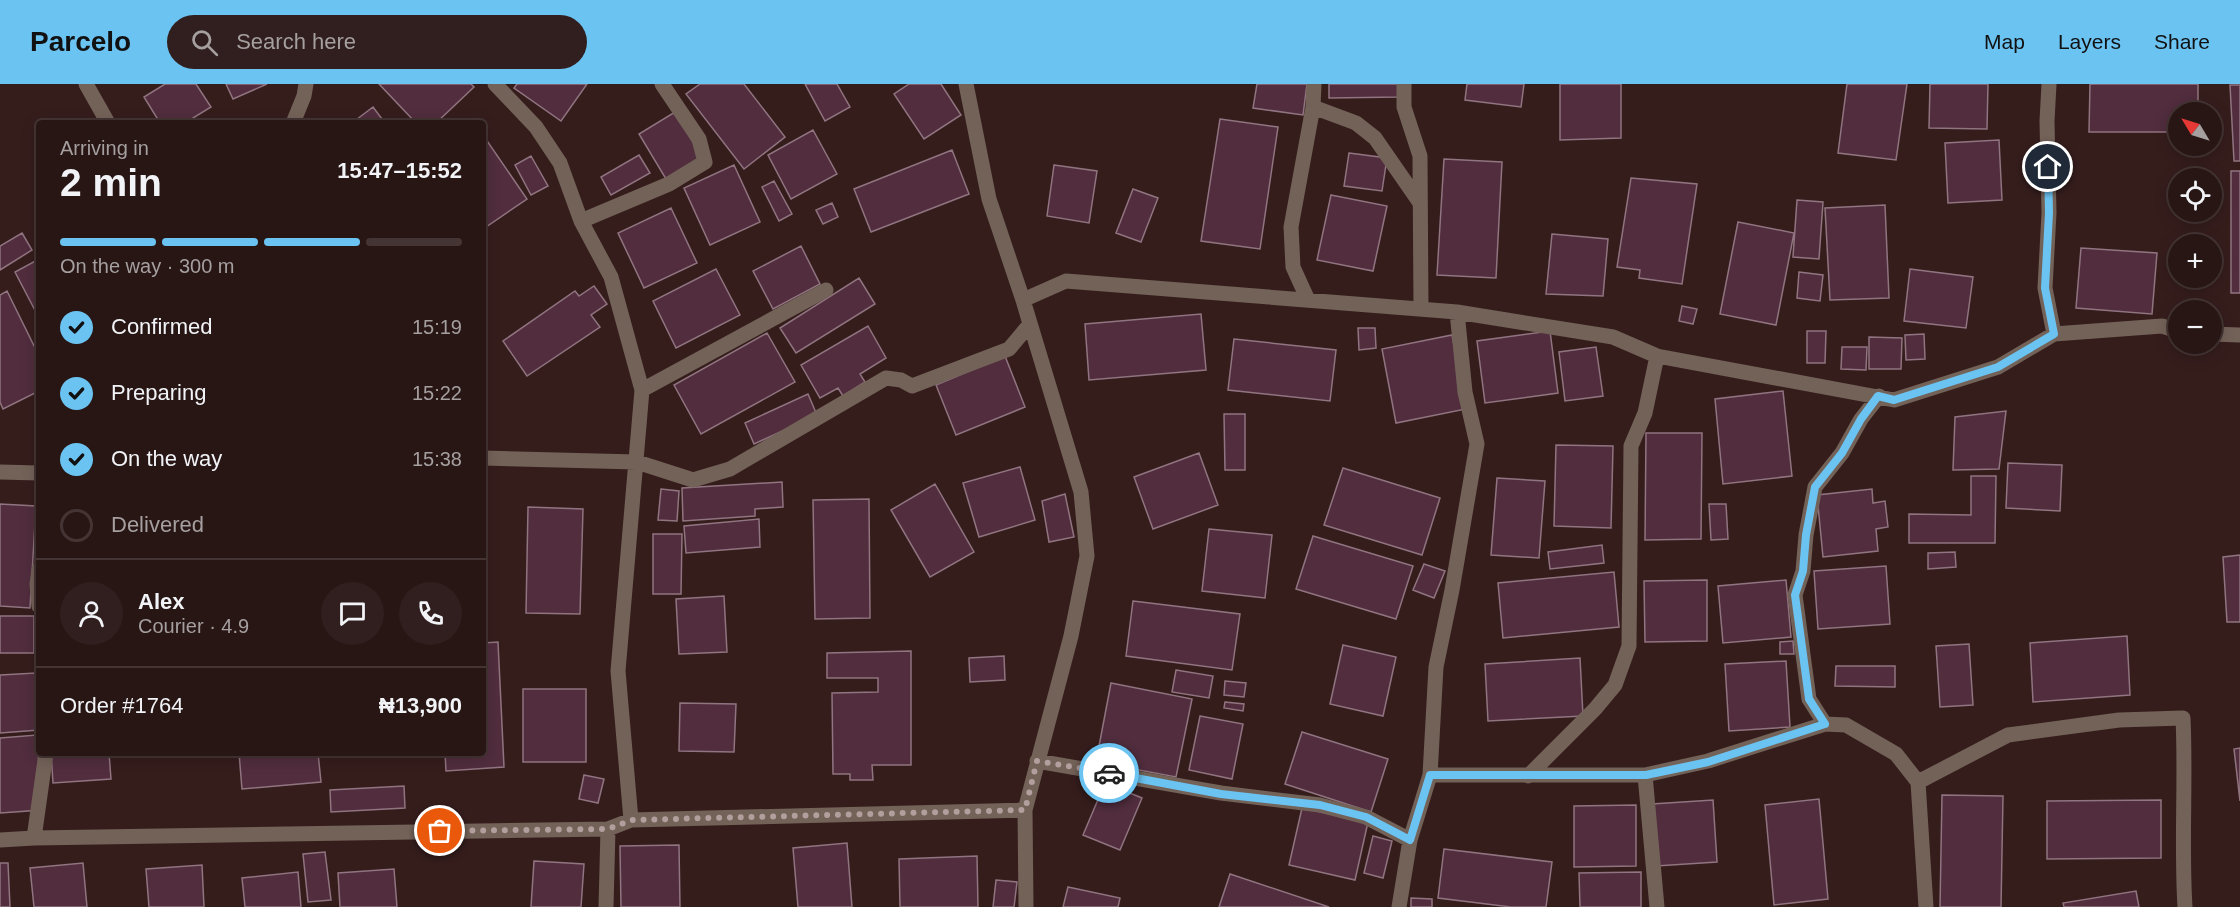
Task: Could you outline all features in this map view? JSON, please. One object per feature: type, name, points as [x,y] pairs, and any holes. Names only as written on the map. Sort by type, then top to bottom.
[{"type":"street","points":[[86,84],[106,120]]},
{"type":"street","points":[[293,120],[304,96],[306,84]]},
{"type":"street","points":[[495,84],[536,127],[560,163],[581,221],[611,277],[642,390],[638,462],[618,671],[632,820]]},
{"type":"street","points":[[581,221],[669,184],[705,162],[699,139],[662,84]]},
{"type":"street","points":[[966,84],[989,199],[1023,300],[1081,492],[1087,555],[1071,636],[1025,810],[1026,907]]},
{"type":"street","points":[[1308,300],[1293,267],[1291,227],[1313,107],[1314,84]]},
{"type":"street","points":[[1404,84],[1404,107],[1420,156],[1420,309]]},
{"type":"street","points":[[2049,84],[2047,121],[2049,213],[2045,288],[2054,334]]},
{"type":"street","points":[[1313,107],[1356,123],[1375,138],[1420,203]]},
{"type":"street","points":[[1023,300],[1066,281],[1457,312],[1613,337],[1658,356],[1894,400],[1998,367],[2054,334],[2162,326],[2168,328]]},
{"type":"street","points":[[642,390],[826,290]]},
{"type":"street","points":[[486,458],[638,462],[693,480],[730,469],[886,378],[901,380],[912,386],[1009,349],[1030,324],[1023,300]]},
{"type":"street","points":[[1400,907],[1410,840],[1430,775],[1436,667],[1452,590],[1477,444],[1465,392],[1457,312]]},
{"type":"street","points":[[2222,334],[2240,335]]},
{"type":"street","points":[[1528,776],[1595,709],[1615,685],[1629,646],[1631,446],[1645,412],[1658,356]]},
{"type":"street","points":[[1825,724],[1809,699],[1795,595],[1803,571],[1806,535],[1815,487],[1842,453],[1861,419],[1878,396]]},
{"type":"street","points":[[0,472],[36,473]]},
{"type":"street","points":[[1918,782],[2008,735],[2119,720],[2183,718],[2185,766],[2182,870],[2185,907]]},
{"type":"street","points":[[1430,775],[1646,775],[1708,762],[1825,724],[1846,725],[1896,754],[1918,782],[1926,907]]},
{"type":"street","points":[[34,838],[45,756]]},
{"type":"street","points":[[1037,761],[1221,794],[1320,805],[1366,817],[1410,840]]},
{"type":"street","points":[[1646,775],[1657,907]]},
{"type":"street","points":[[0,840],[608,829],[632,820],[1025,810]]},
{"type":"street","points":[[606,907],[608,829]]},
{"type":"building","points":[[165,84],[196,84],[211,107],[190,120],[158,120],[144,97]]},
{"type":"building","points":[[226,84],[267,84],[233,99]]},
{"type":"building","points":[[379,84],[471,84],[474,87],[439,120],[413,120]]},
{"type":"building","points":[[517,84],[587,84],[561,121],[514,88]]},
{"type":"building","points":[[700,84],[744,84],[785,137],[744,169],[686,94]]},
{"type":"building","points":[[805,84],[837,84],[850,107],[825,121]]},
{"type":"building","points":[[909,84],[941,84],[961,115],[924,139],[894,94]]},
{"type":"building","points":[[1257,84],[1307,84],[1303,115],[1253,108]]},
{"type":"building","points":[[1329,84],[1399,84],[1399,97],[1329,98]]},
{"type":"building","points":[[1467,84],[1524,84],[1521,107],[1465,100]]},
{"type":"building","points":[[1560,84],[1621,84],[1621,138],[1560,140]]},
{"type":"building","points":[[1847,84],[1907,84],[1896,160],[1838,153]]},
{"type":"building","points":[[1930,84],[1988,84],[1987,129],[1929,128]]},
{"type":"building","points":[[2090,84],[2198,84],[2198,102],[2168,102],[2168,132],[2089,132]]},
{"type":"building","points":[[2230,85],[2240,85],[2240,161],[2234,161]]},
{"type":"building","points":[[373,107],[383,120],[356,120]]},
{"type":"building","points":[[675,112],[705,162],[669,184],[639,134]]},
{"type":"building","points":[[1220,119],[1278,127],[1260,249],[1201,241]]},
{"type":"building","points":[[813,130],[837,174],[791,199],[768,155]]},
{"type":"building","points":[[486,139],[527,199],[486,227]]},
{"type":"building","points":[[1999,140],[2002,200],[1948,203],[1945,143]]},
{"type":"building","points":[[952,150],[969,194],[871,232],[854,189]]},
{"type":"building","points":[[1349,153],[1387,158],[1382,191],[1344,186]]},
{"type":"building","points":[[639,155],[650,173],[611,195],[601,177]]},
{"type":"building","points":[[531,156],[548,186],[531,195],[515,165]]},
{"type":"building","points":[[1444,159],[1502,162],[1496,278],[1437,275]]},
{"type":"building","points":[[734,165],[760,222],[710,245],[684,188]]},
{"type":"building","points":[[1054,165],[1097,171],[1089,223],[1047,216]]},
{"type":"building","points":[[2231,171],[2240,171],[2240,293],[2231,293]]},
{"type":"building","points":[[1631,178],[1697,184],[1682,284],[1639,278],[1640,270],[1617,267]]},
{"type":"building","points":[[774,181],[792,214],[779,221],[762,187]]},
{"type":"building","points":[[1133,189],[1158,198],[1141,242],[1116,233]]},
{"type":"building","points":[[1331,195],[1387,206],[1373,271],[1317,260]]},
{"type":"building","points":[[1797,200],[1823,202],[1819,259],[1793,257]]},
{"type":"building","points":[[832,203],[838,217],[823,224],[816,210]]},
{"type":"building","points":[[1885,205],[1889,298],[1830,300],[1825,208]]},
{"type":"building","points":[[671,208],[697,263],[644,288],[618,233]]},
{"type":"building","points":[[1738,222],[1794,233],[1776,325],[1720,314]]},
{"type":"building","points":[[22,233],[32,250],[0,270],[0,246]]},
{"type":"building","points":[[1552,234],[1608,239],[1603,296],[1546,294]]},
{"type":"building","points":[[801,246],[820,284],[773,309],[753,271]]},
{"type":"building","points":[[2081,248],[2157,253],[2152,314],[2076,308]]},
{"type":"building","points":[[36,261],[36,312],[15,272]]},
{"type":"building","points":[[716,269],[740,315],[676,348],[653,301]]},
{"type":"building","points":[[1910,269],[1973,277],[1966,328],[1904,321]]},
{"type":"building","points":[[1799,272],[1823,275],[1820,301],[1797,298]]},
{"type":"building","points":[[859,278],[875,304],[796,353],[780,328]]},
{"type":"building","points":[[594,286],[607,304],[591,315],[600,327],[527,376],[503,341],[575,291],[579,296]]},
{"type":"building","points":[[7,291],[36,350],[36,392],[3,409],[0,402],[0,295]]},
{"type":"building","points":[[1682,306],[1697,309],[1693,324],[1679,321]]},
{"type":"building","points":[[1201,314],[1206,370],[1089,380],[1085,324]]},
{"type":"building","points":[[868,326],[886,358],[860,374],[865,382],[843,396],[838,388],[820,398],[801,365]]},
{"type":"building","points":[[1358,328],[1375,328],[1376,348],[1359,350]]},
{"type":"building","points":[[1550,331],[1558,393],[1485,403],[1477,341]]},
{"type":"building","points":[[1807,331],[1826,331],[1825,363],[1807,363]]},
{"type":"building","points":[[767,333],[795,382],[701,434],[674,385]]},
{"type":"building","points":[[1924,334],[1925,359],[1906,360],[1905,335]]},
{"type":"building","points":[[1452,335],[1466,409],[1396,423],[1382,349]]},
{"type":"building","points":[[1869,337],[1902,338],[1901,369],[1869,369]]},
{"type":"building","points":[[1234,339],[1336,350],[1330,401],[1228,390]]},
{"type":"building","points":[[1596,347],[1603,396],[1565,401],[1559,352]]},
{"type":"building","points":[[1842,347],[1867,347],[1866,370],[1841,369]]},
{"type":"building","points":[[1005,356],[1025,407],[956,435],[936,385]]},
{"type":"building","points":[[1783,391],[1792,476],[1723,484],[1715,399]]},
{"type":"building","points":[[808,394],[817,415],[754,444],[745,423]]},
{"type":"building","points":[[2006,411],[1999,469],[1953,470],[1955,417]]},
{"type":"building","points":[[1224,414],[1245,414],[1245,470],[1225,470]]},
{"type":"building","points":[[1646,433],[1702,433],[1701,539],[1645,540]]},
{"type":"building","points":[[1556,445],[1613,446],[1611,528],[1554,526]]},
{"type":"building","points":[[1199,453],[1218,505],[1153,529],[1134,477]]},
{"type":"building","points":[[2008,463],[2062,465],[2060,511],[2006,508]]},
{"type":"building","points":[[1020,467],[1035,520],[979,537],[963,483]]},
{"type":"building","points":[[1343,468],[1440,498],[1422,555],[1324,525]]},
{"type":"building","points":[[1971,476],[1996,476],[1995,543],[1909,543],[1909,514],[1971,515]]},
{"type":"building","points":[[1497,478],[1545,481],[1539,558],[1491,555]]},
{"type":"building","points":[[782,482],[783,507],[755,509],[755,516],[683,521],[682,488]]},
{"type":"building","points":[[935,484],[974,552],[930,577],[891,510]]},
{"type":"building","points":[[661,489],[679,491],[677,521],[658,520]]},
{"type":"building","points":[[1872,489],[1873,503],[1885,501],[1888,527],[1876,529],[1878,551],[1823,557],[1817,495]]},
{"type":"building","points":[[1065,494],[1074,537],[1049,542],[1042,501]]},
{"type":"building","points":[[869,499],[870,618],[815,619],[813,500]]},
{"type":"building","points":[[0,504],[36,506],[30,608],[0,606]]},
{"type":"building","points":[[1709,504],[1726,504],[1728,539],[1711,540]]},
{"type":"building","points":[[528,507],[583,509],[580,614],[526,613]]},
{"type":"building","points":[[759,519],[760,547],[686,553],[684,526]]},
{"type":"building","points":[[1209,529],[1272,535],[1265,598],[1202,591]]},
{"type":"building","points":[[653,534],[682,534],[681,594],[653,594]]},
{"type":"building","points":[[1313,536],[1413,566],[1396,619],[1296,589]]},
{"type":"building","points":[[1602,545],[1604,563],[1550,569],[1548,552]]},
{"type":"building","points":[[1955,552],[1956,567],[1928,569],[1928,553]]},
{"type":"building","points":[[2240,555],[2240,622],[2227,622],[2223,557]]},
{"type":"building","points":[[1424,564],[1445,571],[1434,598],[1413,590]]},
{"type":"building","points":[[1886,566],[1890,624],[1818,629],[1814,571]]},
{"type":"building","points":[[1614,572],[1619,627],[1503,638],[1498,583]]},
{"type":"building","points":[[1707,580],[1707,641],[1645,642],[1644,581]]},
{"type":"building","points":[[1786,580],[1791,637],[1723,643],[1718,586]]},
{"type":"building","points":[[724,596],[727,652],[679,654],[676,599]]},
{"type":"building","points":[[1133,601],[1240,614],[1232,670],[1126,656]]},
{"type":"building","points":[[0,616],[34,616],[34,653],[0,653]]},
{"type":"building","points":[[2127,636],[2130,695],[2033,702],[2030,643]]},
{"type":"building","points":[[1793,641],[1794,654],[1780,654],[1780,642]]},
{"type":"building","points":[[498,642],[504,767],[446,771],[445,756],[486,756],[486,643]]},
{"type":"building","points":[[1969,644],[1973,705],[1940,707],[1936,646]]},
{"type":"building","points":[[1343,645],[1396,657],[1383,716],[1330,704]]},
{"type":"building","points":[[911,651],[911,765],[872,765],[873,780],[850,780],[850,774],[833,774],[832,693],[878,692],[878,678],[827,678],[827,653]]},
{"type":"building","points":[[1004,656],[1005,680],[970,682],[969,658]]},
{"type":"building","points":[[1580,658],[1583,716],[1488,721],[1485,664]]},
{"type":"building","points":[[1786,661],[1790,727],[1729,731],[1725,664]]},
{"type":"building","points":[[1836,666],[1895,666],[1895,687],[1835,686]]},
{"type":"building","points":[[1176,670],[1213,676],[1209,698],[1172,692]]},
{"type":"building","points":[[36,673],[36,730],[0,733],[0,675]]},
{"type":"building","points":[[1225,681],[1246,683],[1244,697],[1224,695]]},
{"type":"building","points":[[1111,683],[1192,699],[1176,777],[1096,762]]},
{"type":"building","points":[[523,689],[586,689],[586,762],[523,762]]},
{"type":"building","points":[[1225,702],[1244,704],[1243,711],[1224,708]]},
{"type":"building","points":[[680,703],[736,704],[734,752],[679,751]]},
{"type":"building","points":[[1200,716],[1243,724],[1232,779],[1189,770]]},
{"type":"building","points":[[1302,732],[1388,759],[1371,812],[1285,784]]},
{"type":"building","points":[[36,735],[42,810],[0,813],[0,738]]},
{"type":"building","points":[[2240,748],[2240,801],[2234,749]]},
{"type":"building","points":[[51,756],[109,756],[111,779],[53,783]]},
{"type":"building","points":[[239,756],[318,756],[321,782],[242,789]]},
{"type":"building","points":[[584,775],[604,779],[598,803],[579,799]]},
{"type":"building","points":[[1105,783],[1142,798],[1120,850],[1083,835]]},
{"type":"building","points":[[404,786],[405,808],[331,812],[330,790]]},
{"type":"building","points":[[1942,795],[2003,796],[2001,907],[1940,907]]},
{"type":"building","points":[[1819,799],[1828,899],[1774,905],[1765,805]]},
{"type":"building","points":[[1713,800],[1717,862],[1656,866],[1652,804]]},
{"type":"building","points":[[2161,800],[2161,858],[2047,859],[2047,801]]},
{"type":"building","points":[[1636,805],[1636,866],[1574,867],[1574,806]]},
{"type":"building","points":[[1302,808],[1368,822],[1355,880],[1289,865]]},
{"type":"building","points":[[1373,836],[1392,841],[1383,878],[1364,873]]},
{"type":"building","points":[[847,843],[852,907],[798,907],[793,848]]},
{"type":"building","points":[[679,845],[680,907],[621,907],[620,846]]},
{"type":"building","points":[[1444,849],[1552,862],[1546,907],[1511,907],[1438,898]]},
{"type":"building","points":[[325,852],[331,900],[308,902],[303,854]]},
{"type":"building","points":[[977,856],[978,907],[900,907],[899,859]]},
{"type":"building","points":[[534,861],[584,864],[581,907],[531,907]]},
{"type":"building","points":[[0,863],[8,863],[10,907],[0,907]]},
{"type":"building","points":[[83,863],[87,907],[34,907],[30,868]]},
{"type":"building","points":[[202,865],[204,907],[149,907],[146,869]]},
{"type":"building","points":[[394,869],[397,907],[340,907],[338,873]]},
{"type":"building","points":[[298,872],[301,907],[245,907],[242,878]]},
{"type":"building","points":[[1641,872],[1641,907],[1580,907],[1579,873]]},
{"type":"building","points":[[1230,874],[1329,907],[1219,907]]},
{"type":"building","points":[[996,880],[1017,882],[1014,907],[993,907]]},
{"type":"building","points":[[1068,887],[1120,898],[1118,907],[1063,907]]},
{"type":"building","points":[[2136,891],[2139,907],[2064,907],[2063,903]]},
{"type":"building","points":[[1411,898],[1432,899],[1432,907],[1411,907]]},
{"type":"way so far","points":[[440,831],[608,829],[632,820],[1025,810],[1037,761],[1109,773]]},
{"type":"route","points":[[1109,773],[1221,794],[1320,805],[1366,817],[1410,840],[1430,775],[1646,775],[1708,762],[1825,724],[1809,699],[1795,595],[1803,571],[1806,535],[1815,487],[1842,453],[1861,419],[1878,396],[1894,400],[1998,367],[2054,334],[2045,288],[2049,213],[2048,167]]}]
